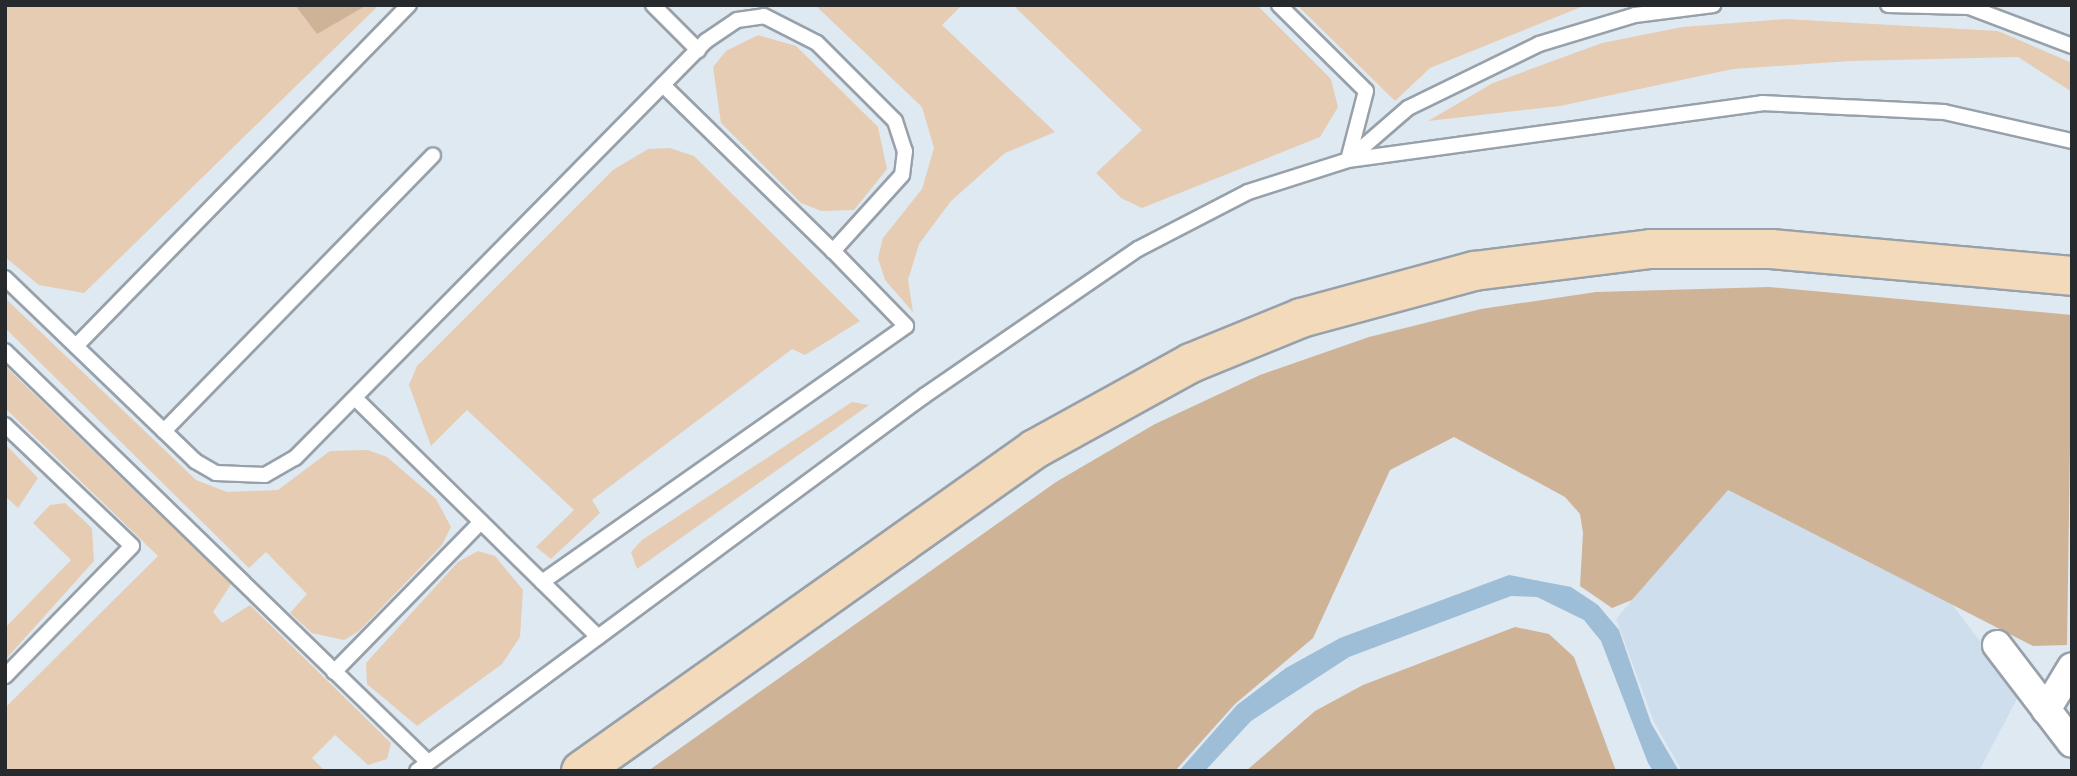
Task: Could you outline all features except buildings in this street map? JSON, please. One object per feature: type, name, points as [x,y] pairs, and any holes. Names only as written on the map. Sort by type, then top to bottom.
[{"type":"street","points":[[581,771],[1035,449],[1180,368],[1301,318],[1474,271],[1651,249],[1771,249],[2072,276]]},
{"type":"street","points":[[1997,645],[2072,743]]},
{"type":"street","points":[[2046,710],[2072,667]]},
{"type":"lane","points":[[76,346],[409,5]]},
{"type":"lane","points":[[653,5],[698,50]]},
{"type":"lane","points":[[1279,5],[1366,90],[1348,160]]},
{"type":"lane","points":[[1348,160],[1408,108],[1539,44],[1635,15],[1713,5]]},
{"type":"lane","points":[[1888,5],[1969,7],[2072,46]]},
{"type":"lane","points":[[5,278],[164,431],[216,473],[265,475],[295,458],[698,50],[737,20],[764,16],[793,25],[895,121],[905,151],[902,175],[833,251]]},
{"type":"lane","points":[[542,582],[906,326],[663,85]]},
{"type":"lane","points":[[5,351],[334,672],[423,767],[924,396],[1138,249],[1248,192],[1348,160],[1762,103],[1944,111],[2072,141]]},
{"type":"lane","points":[[164,431],[433,155]]},
{"type":"lane","points":[[355,398],[598,637]]},
{"type":"lane","points":[[5,425],[132,546],[5,676]]},
{"type":"lane","points":[[334,672],[481,522]]},
{"type":"shaded area","points":[[5,5],[379,5],[84,293],[39,285],[5,257]]},
{"type":"shaded area","points":[[295,5],[367,5],[317,34]]},
{"type":"shaded area","points":[[815,5],[962,5],[942,25],[1055,132],[1005,153],[951,201],[919,244],[908,280],[913,312],[885,280],[878,258],[883,238],[922,189],[934,148],[922,107]]},
{"type":"shaded area","points":[[1013,5],[1257,5],[1331,79],[1338,107],[1320,137],[1142,208],[1121,198],[1096,173],[1142,130]]},
{"type":"shaded area","points":[[1297,5],[1586,5],[1430,68],[1395,101]]},
{"type":"shaded area","points":[[1785,19],[1998,31],[2072,63],[2072,92],[2018,57],[1850,61],[1733,69],[1560,106],[1428,121],[1493,83],[1602,43],[1682,27]]},
{"type":"shaded area","points":[[758,35],[796,46],[878,127],[887,169],[854,210],[821,211],[801,203],[721,123],[713,67],[726,51]]},
{"type":"shaded area","points":[[670,148],[694,156],[860,321],[805,355],[792,349],[592,500],[600,513],[551,559],[536,547],[574,510],[467,410],[431,446],[409,385],[417,366],[613,170],[648,149]]},
{"type":"shaded area","points":[[1769,287],[2072,315],[2067,645],[2033,646],[1728,490],[1632,600],[1612,608],[1580,586],[1583,533],[1580,514],[1565,497],[1454,437],[1390,470],[1313,638],[1235,704],[1175,771],[648,771],[1056,482],[1155,424],[1260,375],[1369,337],[1481,309],[1596,292]]},
{"type":"shaded area","points":[[5,298],[196,480],[227,492],[278,490],[330,451],[368,450],[387,457],[436,499],[451,527],[442,545],[359,631],[344,640],[312,633],[290,613],[307,594],[266,552],[249,568],[5,328]]},
{"type":"shaded area","points":[[5,366],[231,584],[213,612],[222,623],[250,605],[391,743],[387,759],[368,765],[335,735],[312,758],[325,771],[5,771],[5,708],[158,556],[5,408]]},
{"type":"shaded area","points":[[852,402],[869,405],[637,569],[631,552],[642,540]]},
{"type":"shaded area","points":[[5,444],[38,478],[18,508],[5,496]]},
{"type":"shaded area","points":[[1727,490],[1950,602],[2020,693],[1979,771],[1682,771],[1654,722],[1616,619]]},
{"type":"shaded area","points":[[65,503],[92,528],[94,561],[5,660],[5,628],[71,560],[33,523],[50,505]]},
{"type":"shaded area","points":[[478,551],[495,556],[523,590],[520,637],[502,664],[417,726],[367,684],[366,663],[458,562]]},
{"type":"shaded area","points":[[1515,627],[1549,634],[1574,657],[1616,771],[1246,771],[1315,711],[1363,685]]},
{"type":"water","points":[[1509,575],[1571,587],[1598,605],[1619,630],[1651,723],[1679,771],[1653,771],[1601,641],[1584,620],[1537,597],[1511,596],[1349,657],[1251,721],[1205,771],[1179,771],[1237,705],[1286,668],[1340,638]]}]
